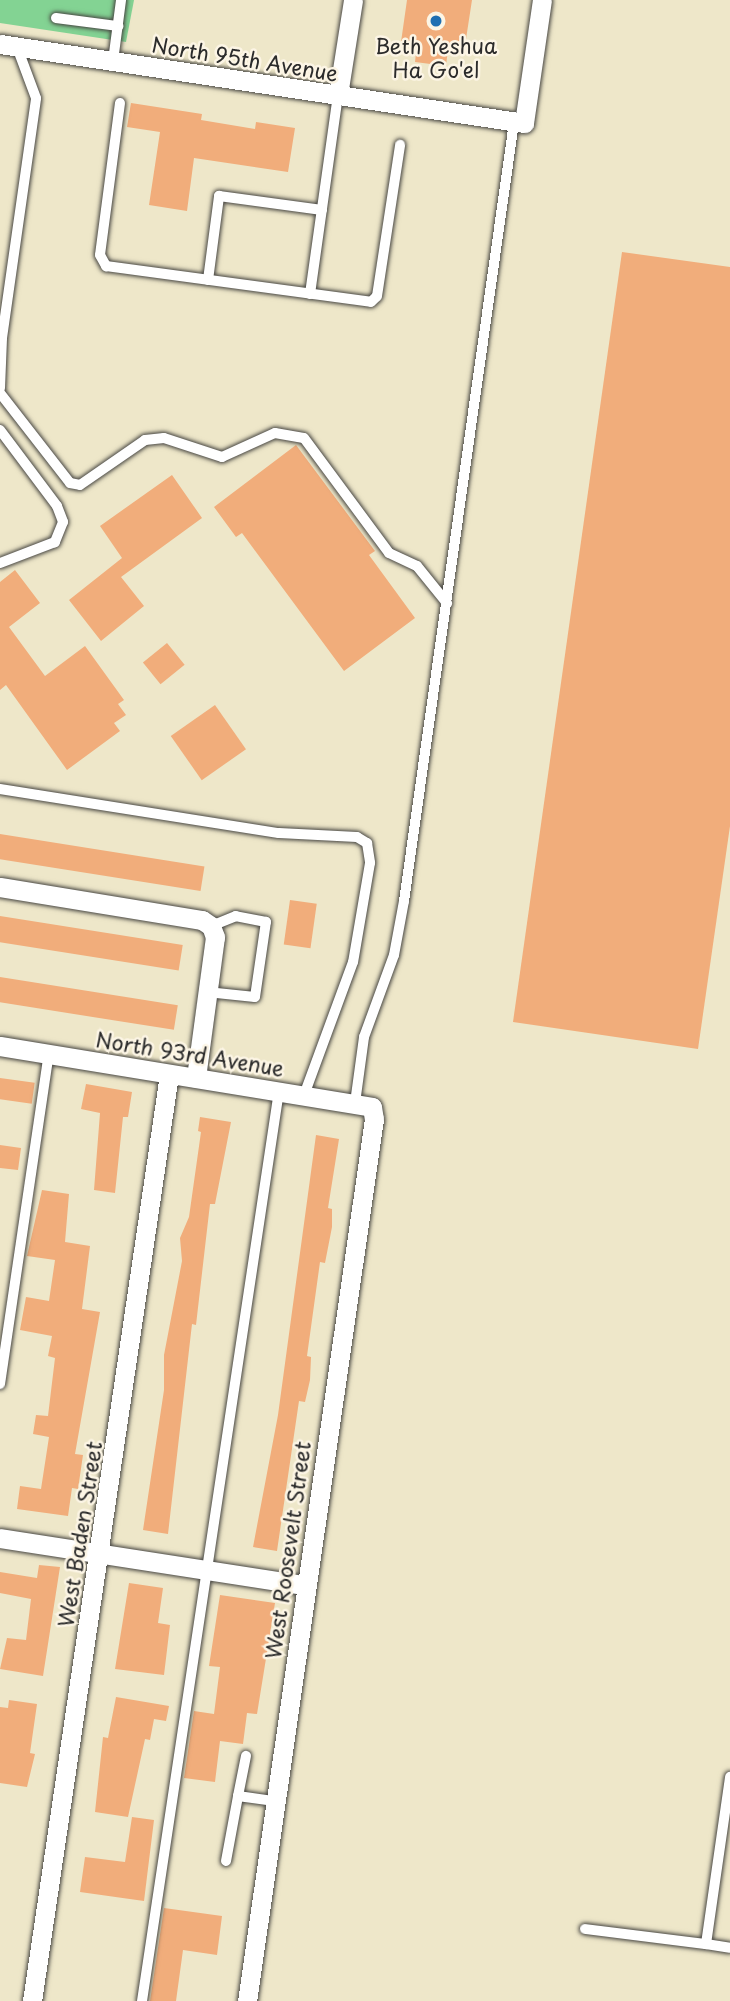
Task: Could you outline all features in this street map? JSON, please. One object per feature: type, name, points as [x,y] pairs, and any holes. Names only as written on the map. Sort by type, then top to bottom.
[{"type":"street","points":[[338,95],[353,0]]},
{"type":"street","points":[[519,122],[542,0]]},
{"type":"street","name":"North 95th Avenue","points":[[9,45],[519,122]]},
{"type":"street","points":[[0,887],[202,920],[211,926],[215,937],[196,1078]]},
{"type":"street","name":"North 93rd Avenue","points":[[0,1046],[364,1105]]},
{"type":"street","name":"West Baden Street","points":[[32,2001],[169,1073]]},
{"type":"street","name":"West Roosevelt Street","points":[[247,2001],[304,1585],[374,1119],[364,1105]]},
{"type":"street","points":[[0,1538],[304,1585]]},
{"type":"lane","points":[[113,61],[121,0]]},
{"type":"lane","points":[[55,18],[118,26]]},
{"type":"lane","points":[[9,45],[36,97],[1,339],[0,390],[70,483],[80,485],[145,440],[164,438],[222,457],[275,433],[304,438],[389,553],[417,566],[447,603]]},
{"type":"lane","points":[[310,294],[338,95]]},
{"type":"lane","points":[[120,103],[100,255],[106,266],[371,302],[377,296],[400,145]]},
{"type":"lane","points":[[364,1105],[364,1037],[394,955],[404,901],[519,122]]},
{"type":"lane","points":[[208,280],[219,196],[322,210]]},
{"type":"lane","points":[[0,430],[57,506],[63,527],[48,546],[0,563]]},
{"type":"lane","points":[[0,789],[279,833],[357,837],[367,843],[370,863],[353,962],[304,1095]]},
{"type":"lane","points":[[208,992],[255,997],[266,922],[236,916],[211,926]]},
{"type":"lane","points":[[0,1384],[49,1054]]},
{"type":"lane","points":[[142,2001],[279,1091]]},
{"type":"lane","points":[[226,1861],[246,1756]]},
{"type":"lane","points":[[706,1944],[730,1777]]},
{"type":"lane","points":[[238,1796],[275,1801]]},
{"type":"lane","points":[[585,1928],[730,1948]]},
{"type":"green space","points":[[0,0],[134,0],[126,42],[0,23]]},
{"type":"building","name":"Beth Yeshua Ha Go'el","points":[[407,0],[472,0],[464,52],[448,49],[446,66],[415,62],[417,44],[401,42]]},
{"type":"building","points":[[131,103],[202,114],[201,120],[255,129],[256,122],[295,128],[288,172],[194,158],[187,211],[149,205],[160,132],[127,127]]},
{"type":"building","points":[[622,252],[730,267],[730,826],[698,1049],[513,1022]]},
{"type":"building","points":[[296,445],[375,551],[369,555],[415,618],[344,671],[242,533],[236,537],[214,507]]},
{"type":"building","points":[[172,475],[202,518],[121,577],[144,606],[101,641],[69,600],[122,558],[100,526]]},
{"type":"building","points":[[15,570],[40,603],[9,627],[45,676],[85,646],[124,700],[118,704],[126,715],[114,723],[120,731],[67,770],[6,685],[0,690],[0,582]]},
{"type":"building","points":[[167,643],[185,665],[161,684],[143,663]]},
{"type":"building","points":[[215,705],[246,749],[202,780],[171,736]]},
{"type":"building","points":[[0,834],[204,866],[201,891],[0,859]]},
{"type":"building","points":[[290,900],[317,904],[310,948],[284,945]]},
{"type":"building","points":[[0,916],[183,945],[179,971],[0,942]]},
{"type":"building","points":[[0,977],[178,1005],[174,1030],[0,1002]]},
{"type":"building","points":[[0,1078],[35,1083],[32,1104],[0,1099]]},
{"type":"building","points":[[86,1084],[132,1092],[128,1117],[123,1117],[115,1193],[94,1190],[100,1113],[81,1109]]},
{"type":"building","points":[[200,1117],[231,1122],[215,1204],[210,1204],[196,1325],[192,1324],[168,1534],[143,1530],[164,1390],[164,1355],[182,1261],[180,1238],[189,1217],[201,1132],[198,1131]]},
{"type":"building","points":[[316,1135],[339,1139],[328,1208],[332,1209],[332,1227],[325,1263],[320,1262],[307,1356],[311,1357],[310,1380],[305,1402],[299,1401],[277,1551],[253,1547],[278,1415]]},
{"type":"building","points":[[0,1145],[21,1148],[18,1170],[0,1168]]},
{"type":"building","points":[[42,1190],[69,1194],[65,1242],[90,1246],[82,1309],[100,1312],[75,1454],[83,1455],[78,1489],[72,1488],[68,1516],[17,1509],[20,1486],[41,1489],[49,1437],[33,1434],[36,1415],[48,1416],[55,1358],[48,1356],[52,1336],[20,1330],[26,1297],[49,1301],[55,1260],[27,1256]]},
{"type":"building","points":[[39,1565],[60,1567],[43,1676],[0,1669],[7,1638],[26,1640],[31,1599],[0,1593],[0,1572],[37,1578]]},
{"type":"building","points":[[129,1583],[163,1588],[158,1623],[170,1625],[164,1675],[115,1669]]},
{"type":"building","points":[[220,1595],[275,1603],[257,1714],[247,1713],[243,1744],[220,1741],[215,1782],[184,1778],[194,1711],[214,1714],[220,1667],[209,1666]]},
{"type":"building","points":[[116,1697],[169,1706],[166,1721],[154,1719],[150,1740],[145,1739],[128,1817],[95,1812],[103,1737],[108,1738]]},
{"type":"building","points":[[9,1700],[37,1704],[30,1753],[35,1754],[27,1787],[0,1783],[0,1707],[8,1708]]},
{"type":"building","points":[[132,1817],[154,1820],[144,1901],[80,1892],[85,1857],[125,1862]]},
{"type":"building","points":[[164,1908],[222,1916],[217,1955],[183,1950],[176,2001],[150,2001]]},
{"type":"place","name":"Beth Yeshua Ha Go'el","points":[[436,21]]}]
